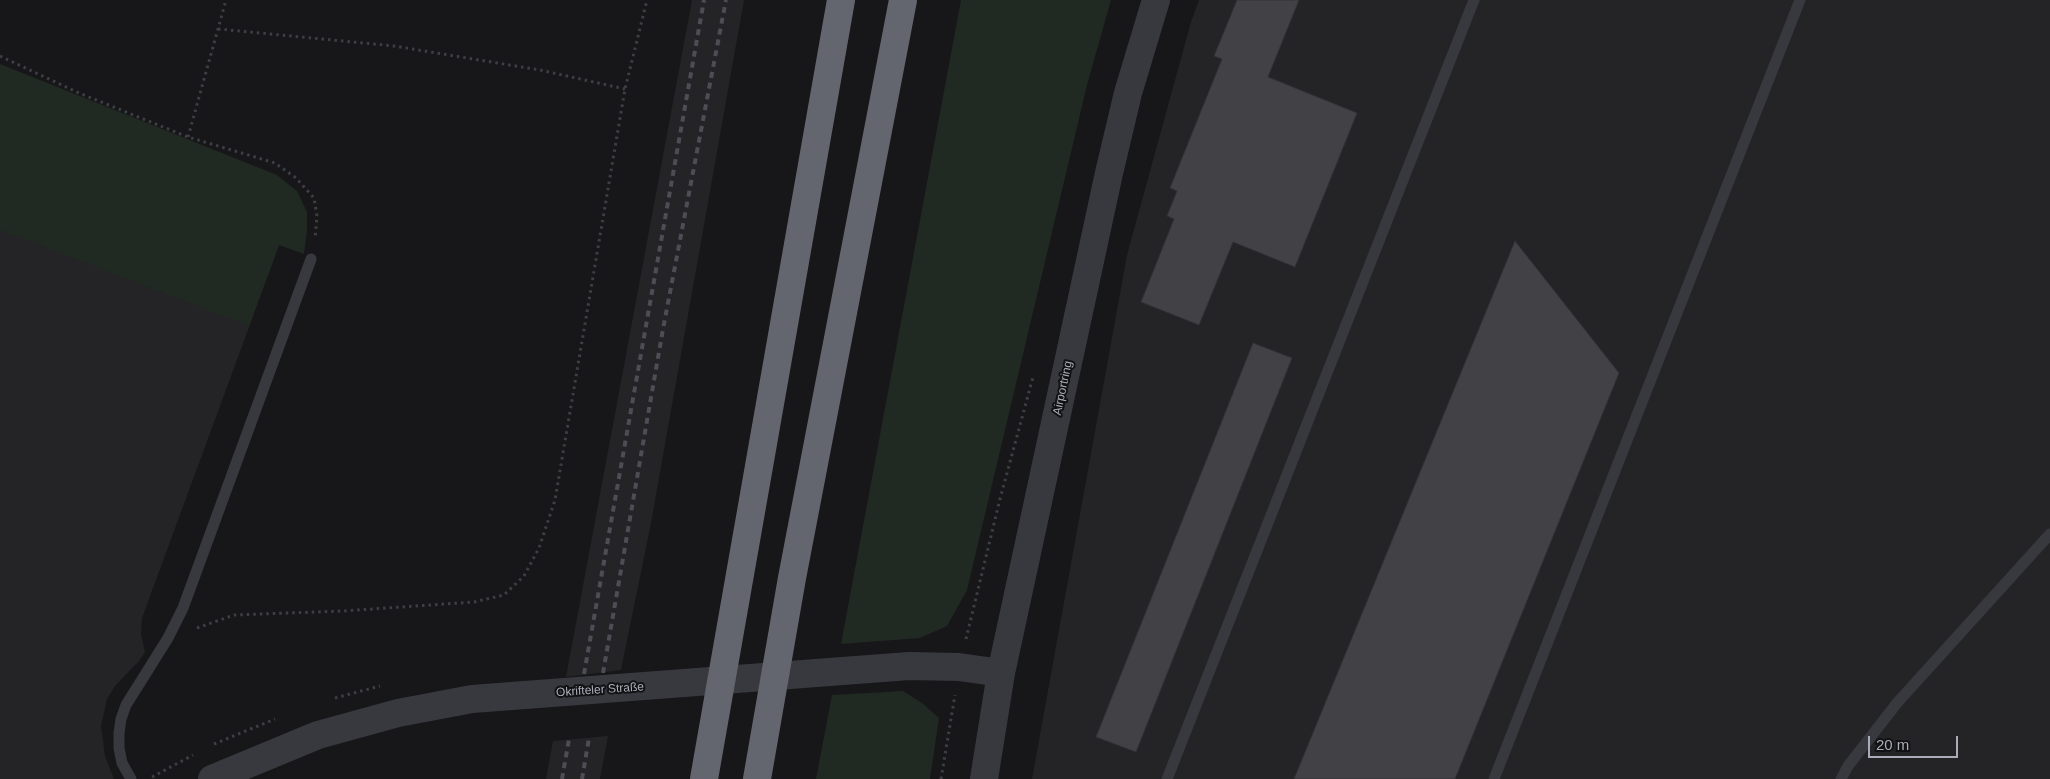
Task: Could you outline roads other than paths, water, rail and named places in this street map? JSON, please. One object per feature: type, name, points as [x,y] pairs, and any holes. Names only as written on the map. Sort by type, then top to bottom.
[{"type":"highway","points":[[704,779],[841,0]]},
{"type":"highway","points":[[757,779],[792,578],[903,0]]},
{"type":"street","name":"Airportring","points":[[984,779],[1001,673],[1109,173],[1128,93],[1156,0]]},
{"type":"street","name":"Okrifteler Straße","points":[[212,779],[327,732],[398,713],[472,699],[909,666],[959,667],[1001,673]]},
{"type":"lane","points":[[1167,779],[1474,0]]},
{"type":"lane","points":[[1494,779],[1800,0]]},
{"type":"lane","points":[[131,779],[122,763],[119,748],[121,719],[126,705],[168,638],[183,608],[311,259]]},
{"type":"lane","points":[[1841,779],[1848,766],[1897,703],[2050,534]]},
{"type":"railway","points":[[584,674],[704,0]]},
{"type":"railway","points":[[603,673],[663,329],[726,0]]},
{"type":"railway","points":[[582,779],[589,738]]},
{"type":"railway","points":[[562,779],[569,739]]}]
